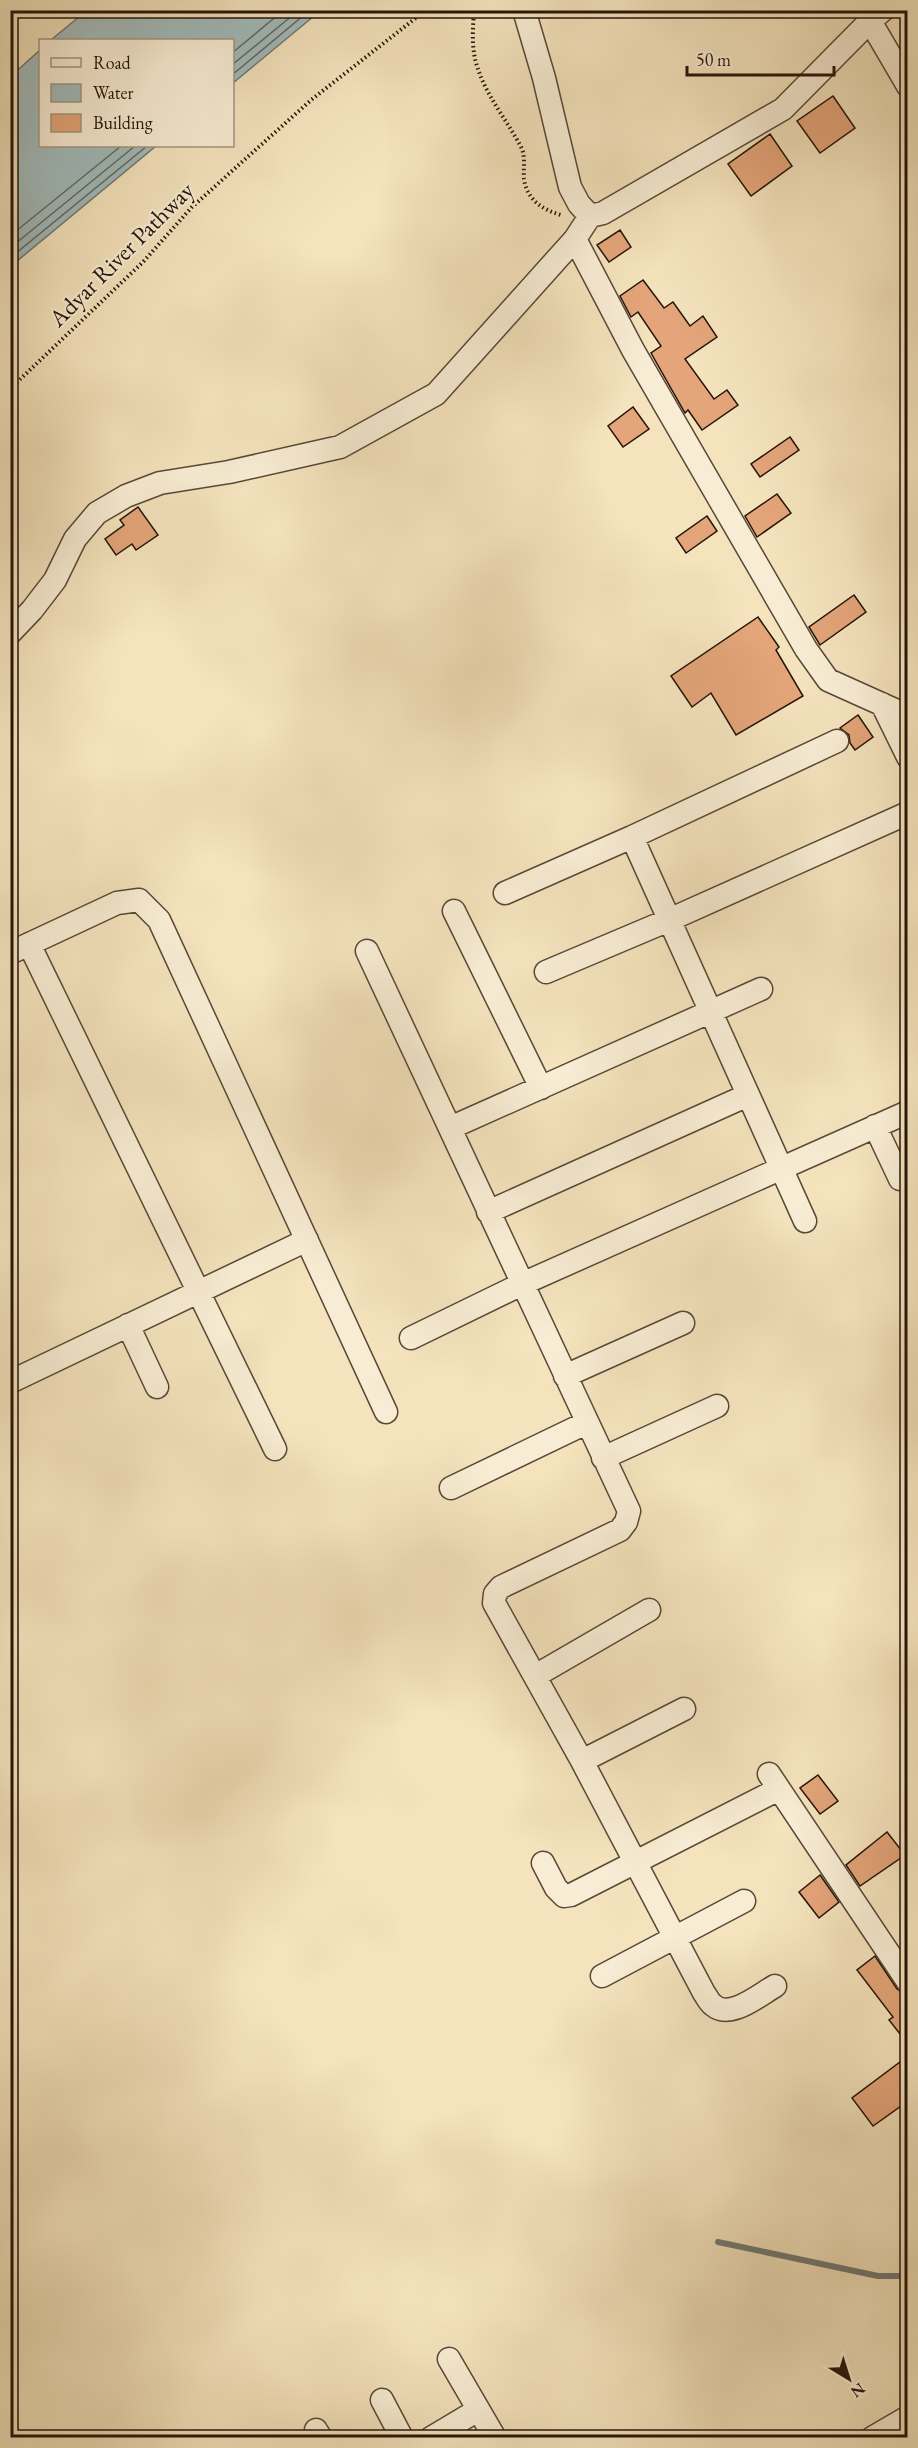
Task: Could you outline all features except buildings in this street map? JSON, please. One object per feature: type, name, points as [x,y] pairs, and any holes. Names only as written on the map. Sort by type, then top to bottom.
[{"type":"street","points":[[524,10],[570,186],[579,204],[590,216]]},
{"type":"street","points":[[10,633],[32,610],[55,580],[75,539],[98,513],[126,495],[160,483],[229,472],[340,447],[436,394],[575,239],[590,216],[603,213],[783,109],[876,16],[908,86]]},
{"type":"street","points":[[575,239],[633,350],[806,649],[828,680],[908,716]]},
{"type":"street","points":[[882,704],[908,757]]},
{"type":"street","points":[[505,893],[633,837],[837,741]]},
{"type":"street","points":[[546,972],[669,920],[908,813]]},
{"type":"street","points":[[633,837],[805,1221]]},
{"type":"street","points":[[275,1449],[198,1291],[20,949],[117,903],[139,900],[159,920],[386,1412]]},
{"type":"street","points":[[454,911],[541,1088]]},
{"type":"street","points":[[368,951],[628,1511],[626,1522],[620,1530],[501,1587],[495,1594],[494,1603],[582,1761],[674,1938],[713,2006],[724,2011],[734,2009],[775,1986]]},
{"type":"street","points":[[450,1128],[761,989]]},
{"type":"street","points":[[488,1212],[748,1095]]},
{"type":"street","points":[[411,1338],[522,1284],[908,1112]]},
{"type":"street","points":[[875,1126],[900,1179]]},
{"type":"street","points":[[10,1382],[307,1240]]},
{"type":"street","points":[[565,1376],[684,1323]]},
{"type":"street","points":[[128,1325],[157,1387]]},
{"type":"street","points":[[603,1458],[717,1406]]},
{"type":"street","points":[[451,1488],[586,1423]]},
{"type":"street","points":[[535,1676],[649,1610]]},
{"type":"street","points":[[582,1761],[684,1709]]},
{"type":"street","points":[[543,1863],[556,1888],[564,1896],[572,1896],[634,1863],[774,1781],[908,1982]]},
{"type":"street","points":[[602,1976],[744,1901]]},
{"type":"street","points":[[449,2359],[495,2438]]},
{"type":"street","points":[[382,2400],[402,2438]]},
{"type":"street","points":[[431,2438],[478,2409]]},
{"type":"street","points":[[873,2438],[908,2417]]},
{"type":"path","name":"Adyar River Pathway","points":[[10,389],[143,262],[192,207],[311,99],[426,10]]},
{"type":"path","points":[[474,10],[473,38],[476,64],[491,97],[523,149],[524,180],[531,196],[545,210],[564,216],[590,216]]},
{"type":"water","points":[[86,10],[320,11],[234,82],[234,39],[52,39]]},
{"type":"water","points":[[39,51],[39,147],[155,147],[11,266],[11,76]]},
{"type":"waterway","points":[[718,2242],[878,2276],[908,2276]]}]
